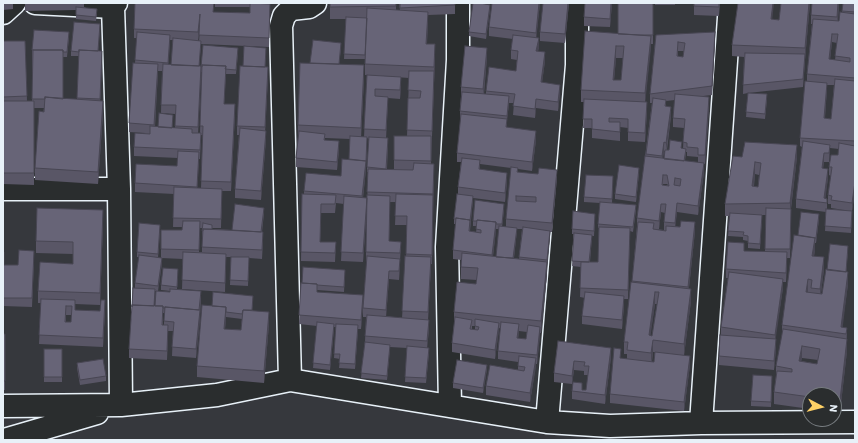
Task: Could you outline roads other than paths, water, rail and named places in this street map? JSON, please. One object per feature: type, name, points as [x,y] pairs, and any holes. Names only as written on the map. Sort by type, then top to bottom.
[{"type":"street","points":[[3,13],[14,3]]},
{"type":"street","points":[[35,3],[115,5],[119,189],[121,405]]},
{"type":"street","points":[[290,380],[281,26],[284,16],[291,9],[309,7],[315,3]]},
{"type":"street","points":[[450,406],[446,247],[458,60],[458,3]]},
{"type":"street","points":[[547,422],[577,65],[577,3]]},
{"type":"street","points":[[701,423],[730,3]]},
{"type":"street","points":[[3,189],[119,189]]},
{"type":"street","points":[[3,406],[121,405],[217,395],[290,380],[547,422],[610,426],[701,423],[853,424]]},
{"type":"street","points":[[4,440],[121,405]]}]
